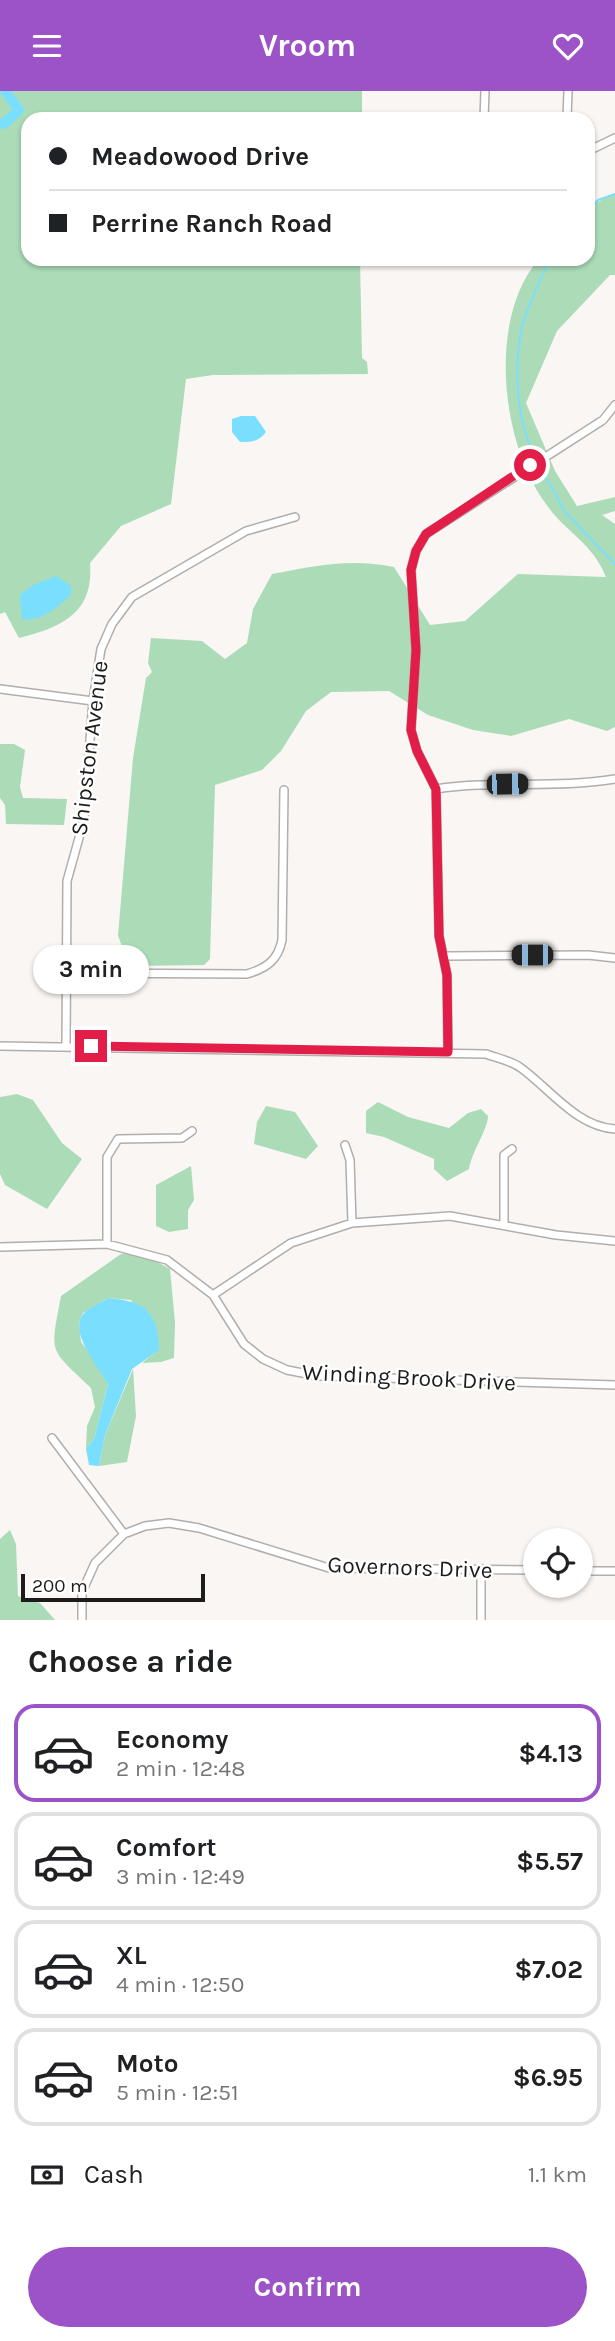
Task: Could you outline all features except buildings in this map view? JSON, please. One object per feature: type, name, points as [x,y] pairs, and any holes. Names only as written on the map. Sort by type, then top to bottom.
[{"type":"street","points":[[484,112],[485,91]]},
{"type":"street","points":[[567,112],[568,91]]},
{"type":"street","points":[[595,148],[615,138]]},
{"type":"street","points":[[448,1052],[446,956],[439,936],[436,789],[417,751],[411,730],[416,650],[411,570],[416,551],[426,534],[603,420],[615,405]]},
{"type":"street","name":"Shipston Avenue","points":[[66,1046],[67,881],[84,820],[93,701],[101,649],[112,624],[132,597],[246,531],[295,517]]},
{"type":"street","points":[[0,689],[93,701]]},
{"type":"street","points":[[436,789],[584,784],[615,779]]},
{"type":"street","points":[[68,973],[247,974],[263,970],[272,962],[282,940],[284,790]]},
{"type":"street","points":[[446,956],[588,955],[615,958]]},
{"type":"street","points":[[0,1046],[486,1054],[519,1066],[574,1113],[605,1129],[615,1129]]},
{"type":"street","points":[[107,1244],[107,1157],[118,1139],[182,1138],[192,1131]]},
{"type":"street","points":[[345,1145],[350,1160],[352,1223]]},
{"type":"street","points":[[504,1225],[504,1155],[512,1149]]},
{"type":"street","points":[[213,1296],[291,1243],[352,1223],[450,1216],[615,1241]]},
{"type":"street","name":"Winding Brook Drive","points":[[0,1247],[107,1244],[167,1260],[213,1296],[244,1344],[263,1359],[287,1370],[318,1376],[615,1385]]},
{"type":"street","points":[[52,1438],[124,1534],[95,1563],[82,1593],[82,1620]]},
{"type":"street","name":"Governors Drive","points":[[124,1534],[145,1526],[169,1523],[200,1528],[329,1568],[523,1570]]},
{"type":"street","points":[[481,1569],[481,1620]]},
{"type":"street","points":[[593,1571],[615,1571]]},
{"type":"green space","points":[[0,91],[362,91],[362,112],[21,112],[21,266],[360,266],[362,358],[367,362],[368,374],[213,375],[186,379],[171,504],[121,526],[90,563],[90,580],[81,606],[61,623],[19,638],[5,612],[0,614]]},
{"type":"green space","points":[[615,193],[615,275],[610,275],[557,331],[526,403],[555,471],[577,506],[615,497],[615,511],[602,515],[615,524],[615,727],[607,731],[569,719],[511,736],[473,730],[428,715],[389,691],[331,692],[306,711],[281,751],[262,770],[215,785],[210,959],[204,965],[130,966],[118,936],[133,758],[146,678],[152,672],[148,663],[151,638],[202,641],[225,659],[247,643],[253,609],[272,574],[318,566],[363,563],[394,567],[430,625],[465,621],[518,574],[606,577],[594,555],[554,514],[531,479],[510,416],[506,381],[506,347],[512,314],[523,284],[535,266],[595,266],[595,203]]},
{"type":"green space","points":[[0,744],[14,744],[25,750],[20,787],[23,798],[67,799],[64,825],[6,824],[5,805],[0,798]]},
{"type":"green space","points":[[17,1094],[33,1100],[62,1143],[82,1159],[47,1209],[5,1185],[0,1174],[0,1097]]},
{"type":"green space","points":[[378,1102],[408,1117],[449,1128],[468,1113],[481,1109],[488,1116],[487,1121],[469,1169],[447,1181],[434,1169],[434,1159],[384,1137],[366,1133],[366,1111]]},
{"type":"green space","points":[[266,1106],[295,1112],[318,1146],[306,1159],[254,1144],[257,1122]]},
{"type":"green space","points":[[191,1166],[194,1200],[188,1210],[188,1229],[169,1232],[156,1226],[156,1185]]},
{"type":"green space","points":[[137,1251],[170,1269],[175,1323],[174,1358],[142,1363],[158,1350],[131,1300],[108,1298],[83,1313],[79,1323],[81,1342],[96,1361],[108,1384],[94,1439],[86,1449],[87,1426],[95,1407],[91,1388],[67,1365],[56,1349],[55,1329],[61,1296],[121,1254]]},
{"type":"green space","points":[[133,1369],[136,1416],[127,1462],[99,1466],[105,1435]]},
{"type":"green space","points":[[10,1530],[16,1544],[18,1596],[40,1603],[55,1620],[0,1620],[0,1539]]},
{"type":"water","points":[[255,416],[266,432],[254,441],[240,442],[232,432],[232,419]]},
{"type":"water","points":[[56,576],[71,586],[71,595],[42,616],[22,619],[20,595],[33,585]]},
{"type":"water","points":[[108,1298],[132,1302],[147,1311],[156,1326],[159,1350],[132,1369],[105,1435],[99,1466],[89,1465],[86,1449],[94,1439],[108,1384],[86,1349],[79,1329],[84,1313]]},
{"type":"waterway","points":[[0,123],[4,124],[19,110],[5,91]]},
{"type":"waterway","points":[[595,203],[615,194]]},
{"type":"waterway","points":[[536,459],[524,429],[517,380],[523,322],[546,266]]},
{"type":"waterway","points":[[539,464],[565,512],[615,564]]},
{"type":"route","points":[[91,1046],[448,1052],[446,956],[439,936],[439,828],[436,789],[417,751],[411,730],[416,650],[411,570],[416,551],[426,534],[530,465]]}]
